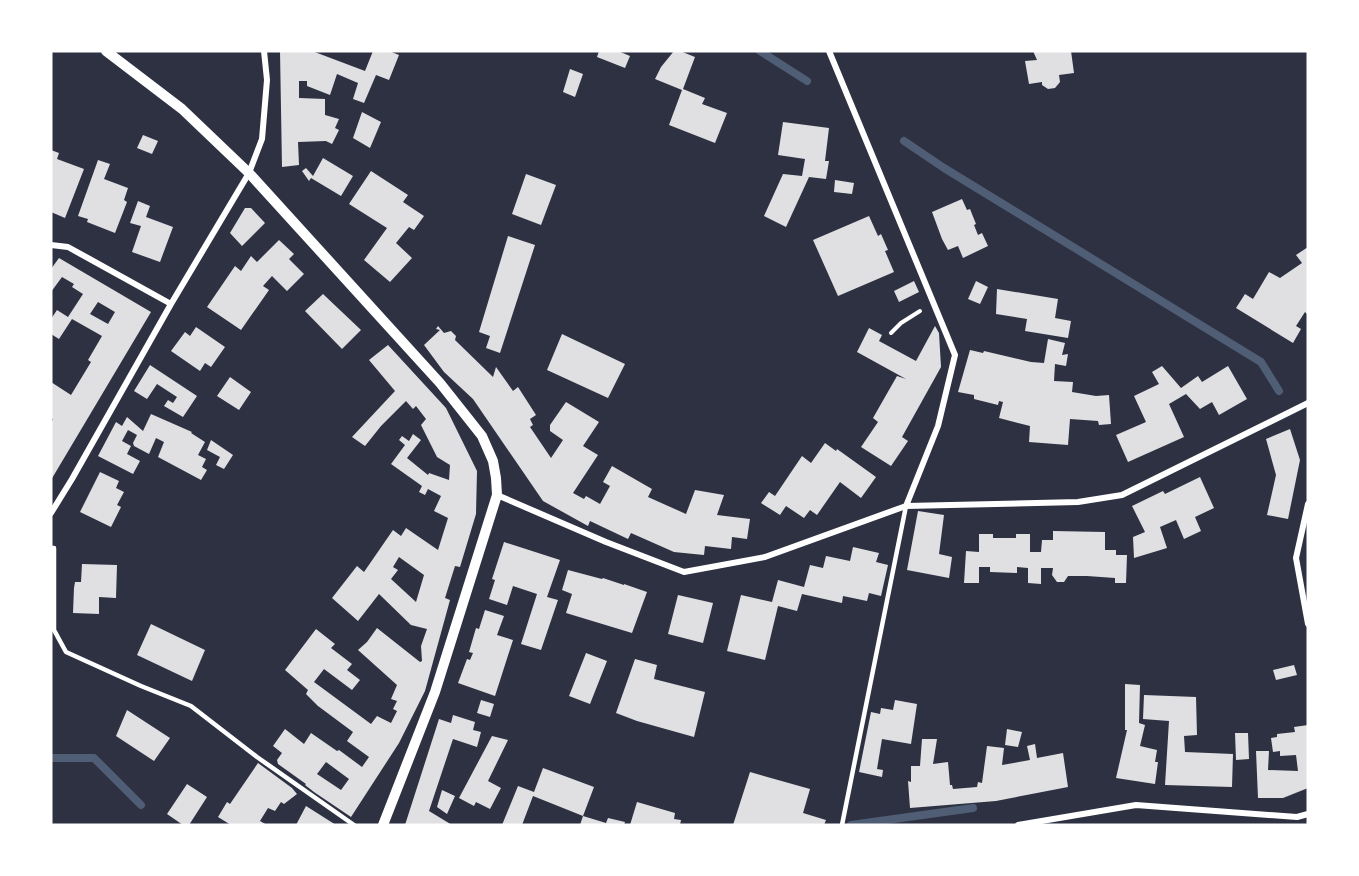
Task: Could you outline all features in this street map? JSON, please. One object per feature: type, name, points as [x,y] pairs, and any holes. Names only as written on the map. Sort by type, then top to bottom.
[{"type":"street","points":[[106,51],[182,109],[249,172],[440,383],[482,436],[493,461],[497,495],[435,692],[383,825]]},
{"type":"street","points":[[51,513],[249,172],[262,139],[267,80],[264,51]]},
{"type":"street","points":[[829,51],[955,355],[938,426],[906,506]]},
{"type":"street","points":[[51,245],[68,247],[171,304]]},
{"type":"street","points":[[497,495],[606,542],[684,572],[765,557],[906,506],[1078,502],[1122,495],[1308,403]]},
{"type":"street","points":[[1308,504],[1296,558],[1308,624]]},
{"type":"street","points":[[1018,825],[1136,805],[1297,817],[1308,814]]},
{"type":"lane","points":[[842,825],[906,506]]},
{"type":"lane","points":[[51,548],[54,548],[54,630],[66,652],[191,706],[257,757],[354,825]]},
{"type":"path","points":[[891,333],[916,312],[934,305]]},
{"type":"building","points":[[280,51],[312,51],[365,71],[373,51],[389,51],[399,55],[389,80],[376,75],[364,103],[353,99],[358,83],[337,74],[330,95],[307,86],[307,81],[299,81],[299,98],[325,99],[325,115],[339,119],[335,128],[339,130],[332,144],[326,141],[298,142],[299,165],[282,167]]},
{"type":"building","points":[[599,51],[618,51],[630,56],[625,68],[597,57]]},
{"type":"building","points":[[674,51],[695,57],[683,89],[705,98],[702,104],[727,113],[715,143],[669,125],[682,90],[655,79]]},
{"type":"building","points":[[1033,51],[1071,51],[1074,73],[1059,75],[1060,82],[1055,88],[1048,89],[1042,85],[1042,82],[1029,84],[1025,61],[1037,60]]},
{"type":"building","points":[[570,69],[583,74],[575,97],[563,92]]},
{"type":"building","points":[[362,112],[381,122],[370,148],[353,138]]},
{"type":"building","points":[[783,122],[829,128],[825,161],[829,161],[826,179],[809,177],[786,227],[764,216],[783,174],[802,176],[805,159],[778,155]]},
{"type":"building","points":[[143,135],[158,141],[152,154],[137,148]]},
{"type":"building","points":[[51,150],[59,153],[57,159],[84,169],[65,218],[51,212]]},
{"type":"building","points":[[323,158],[353,176],[341,196],[311,178],[309,181],[302,171],[306,168],[313,176]]},
{"type":"building","points":[[98,160],[110,164],[104,179],[128,188],[124,200],[127,202],[115,233],[78,216]]},
{"type":"building","points":[[371,171],[408,195],[403,202],[424,216],[414,230],[409,227],[396,243],[412,258],[390,282],[364,260],[387,228],[349,204]]},
{"type":"building","points":[[526,174],[556,185],[541,225],[512,214]]},
{"type":"building","points":[[835,180],[854,183],[852,194],[834,192]]},
{"type":"building","points":[[962,199],[967,210],[970,209],[978,235],[982,233],[988,246],[963,258],[958,246],[948,250],[932,212]]},
{"type":"building","points":[[138,201],[150,206],[146,217],[173,227],[160,262],[132,252],[141,226],[130,223]]},
{"type":"building","points":[[245,208],[251,208],[265,223],[242,246],[230,233]]},
{"type":"building","points":[[869,216],[878,236],[881,234],[894,272],[838,296],[813,240]]},
{"type":"building","points":[[508,236],[535,245],[500,353],[486,348],[490,336],[479,332]]},
{"type":"building","points":[[279,240],[294,254],[289,259],[304,274],[287,291],[272,276],[263,286],[269,290],[241,330],[207,307],[235,266],[241,271],[251,256],[257,262]]},
{"type":"building","points":[[1308,247],[1308,315],[1305,312],[1296,326],[1301,329],[1293,343],[1236,308],[1245,294],[1253,299],[1269,272],[1280,278],[1302,263],[1296,255]]},
{"type":"building","points":[[59,258],[151,312],[51,480],[51,423],[53,419],[51,418],[51,382],[71,395],[91,362],[88,360],[102,336],[72,319],[59,339],[51,334],[51,319],[57,310],[68,317],[83,294],[72,287],[74,284],[62,277],[51,292],[51,269]],"holes":[[[98,302],[115,312],[108,324],[90,314]]]},
{"type":"building","points":[[914,281],[919,292],[899,302],[894,291]]},
{"type":"building","points":[[976,281],[988,287],[980,304],[968,299]]},
{"type":"building","points":[[997,289],[1058,299],[1055,318],[1071,321],[1068,338],[1025,331],[1027,319],[996,314]]},
{"type":"building","points":[[323,294],[361,330],[342,349],[305,311]]},
{"type":"building","points":[[438,326],[444,333],[451,331],[456,336],[455,340],[493,377],[496,367],[513,391],[518,387],[536,415],[530,419],[533,425],[530,427],[551,458],[563,440],[550,431],[550,425],[566,402],[599,422],[583,446],[598,455],[573,493],[584,499],[586,496],[600,504],[610,486],[603,482],[612,466],[652,489],[648,497],[686,514],[695,490],[724,495],[717,515],[750,519],[747,539],[732,537],[731,549],[705,546],[704,555],[674,552],[631,533],[628,539],[590,521],[588,526],[543,501],[473,399],[444,372],[424,345],[440,330],[436,329]]},
{"type":"building","points":[[935,326],[939,333],[941,367],[902,437],[908,441],[891,466],[861,447],[878,422],[873,418],[897,376],[906,379],[857,352],[869,328],[882,335],[879,341],[916,361]]},
{"type":"building","points":[[196,327],[225,347],[211,367],[205,363],[200,371],[171,351],[185,332],[190,336]]},
{"type":"building","points":[[562,334],[625,364],[608,398],[547,370]]},
{"type":"building","points":[[1048,339],[1065,343],[1062,355],[1068,354],[1066,366],[1055,364],[1054,381],[1073,382],[1072,392],[1096,396],[1109,395],[1111,424],[1099,425],[1098,421],[1070,419],[1068,445],[1029,442],[1030,426],[999,418],[1003,402],[999,401],[998,405],[974,399],[974,395],[958,392],[970,350],[1044,363]]},
{"type":"building","points":[[388,345],[446,408],[477,471],[476,514],[460,567],[455,566],[445,598],[450,600],[425,691],[399,743],[351,817],[278,764],[277,760],[282,753],[273,746],[285,729],[304,744],[311,733],[362,767],[369,757],[347,741],[353,732],[318,706],[306,694],[308,690],[285,670],[316,629],[335,644],[331,648],[352,664],[347,670],[360,680],[352,690],[324,669],[314,682],[371,724],[377,716],[391,723],[397,711],[393,709],[397,701],[391,699],[397,685],[358,650],[377,628],[420,662],[422,661],[421,646],[427,629],[411,625],[379,594],[358,621],[332,598],[357,566],[364,572],[393,530],[401,536],[406,528],[438,550],[448,518],[434,511],[441,496],[428,489],[425,495],[419,492],[422,486],[391,464],[405,445],[399,440],[402,436],[409,441],[413,434],[421,440],[407,458],[428,475],[429,473],[449,480],[450,465],[437,457],[421,425],[426,419],[416,406],[413,409],[406,401],[365,446],[352,437],[395,391],[369,360]],"holes":[[[399,557],[424,575],[416,602],[391,579],[398,570],[393,567]],[[326,762],[349,779],[341,790],[317,774]]]},
{"type":"building","points":[[150,365],[197,396],[183,417],[164,406],[168,400],[173,403],[177,397],[157,384],[147,399],[134,391]]},
{"type":"building","points":[[1162,366],[1181,388],[1198,376],[1202,382],[1228,366],[1247,399],[1219,415],[1212,402],[1200,409],[1186,394],[1169,404],[1184,437],[1128,462],[1116,435],[1146,422],[1134,396],[1159,384],[1152,372]]},
{"type":"building","points":[[230,377],[251,392],[239,410],[217,396]]},
{"type":"building","points":[[151,414],[192,432],[205,442],[198,455],[206,459],[202,467],[207,470],[201,480],[158,457],[164,442],[156,438],[149,454],[134,446],[137,435],[128,430],[122,441],[131,446],[127,454],[140,461],[133,474],[98,456],[116,422],[122,426],[127,417],[143,431]]},
{"type":"building","points":[[1290,429],[1300,460],[1288,519],[1267,515],[1276,475],[1266,439]]},
{"type":"building","points":[[211,440],[233,455],[224,469],[216,465],[220,457],[207,450]]},
{"type":"building","points":[[825,443],[876,477],[861,498],[840,482],[817,515],[810,510],[804,518],[786,506],[780,515],[761,503],[769,492],[775,496],[802,456],[811,463]]},
{"type":"building","points":[[100,472],[119,481],[116,488],[124,492],[117,505],[121,507],[111,527],[80,512]]},
{"type":"building","points":[[1200,477],[1214,508],[1195,517],[1201,531],[1184,539],[1176,520],[1160,527],[1167,548],[1134,558],[1133,537],[1145,532],[1132,506],[1163,491],[1165,494]]},
{"type":"building","points":[[918,511],[944,515],[939,554],[952,557],[949,578],[907,570]]},
{"type":"building","points":[[1053,531],[1105,532],[1105,550],[1116,550],[1116,555],[1127,555],[1126,583],[1115,583],[1115,578],[1087,576],[1068,576],[1064,582],[1057,582],[1052,575],[1053,568],[1041,568],[1041,584],[1028,583],[1028,568],[1017,567],[1017,573],[990,572],[990,567],[979,567],[979,583],[964,583],[966,551],[979,552],[979,534],[993,534],[993,538],[1016,538],[1016,534],[1030,534],[1030,552],[1041,552],[1042,540],[1053,540]]},
{"type":"building","points":[[504,542],[560,560],[547,597],[558,600],[541,650],[521,644],[537,594],[513,586],[507,605],[489,599],[495,580],[492,579]]},
{"type":"building","points":[[853,547],[879,553],[876,562],[888,565],[881,596],[869,593],[867,601],[843,596],[842,603],[802,594],[797,611],[778,606],[765,660],[727,651],[741,595],[772,602],[778,580],[804,587],[810,565],[823,568],[826,556],[850,561]]},
{"type":"building","points":[[82,564],[117,565],[116,598],[99,597],[99,614],[73,613],[75,582],[81,582]]},
{"type":"building","points":[[568,570],[647,592],[632,633],[566,613],[572,594],[562,590]]},
{"type":"building","points":[[678,595],[713,603],[703,643],[668,634]]},
{"type":"building","points":[[485,610],[504,616],[497,635],[513,640],[495,696],[458,683],[467,659],[470,660],[473,653],[469,652],[476,628],[479,629]]},
{"type":"building","points":[[151,624],[205,650],[192,681],[137,655]]},
{"type":"building","points":[[586,653],[607,661],[590,704],[569,696]]},
{"type":"building","points":[[635,659],[657,665],[654,679],[705,692],[694,737],[616,713]]},
{"type":"building","points":[[1294,665],[1297,675],[1276,680],[1273,670]]},
{"type":"building","points":[[1125,684],[1140,685],[1139,723],[1145,725],[1140,746],[1157,750],[1155,784],[1116,778],[1127,730],[1125,730]]},
{"type":"building","points":[[1144,695],[1196,697],[1197,735],[1184,736],[1185,752],[1233,754],[1232,787],[1165,785],[1169,721],[1143,719]]},
{"type":"building","points":[[481,700],[494,704],[490,717],[477,713]]},
{"type":"building","points":[[895,700],[917,704],[911,744],[882,739],[877,769],[883,770],[882,777],[859,772],[871,712],[880,714],[881,708],[893,710]]},
{"type":"building","points":[[127,710],[170,738],[154,761],[116,736]]},
{"type":"building","points":[[453,715],[475,722],[473,730],[481,732],[477,747],[453,739],[429,811],[452,825],[405,825],[439,719],[451,723]]},
{"type":"building","points":[[1308,725],[1308,788],[1283,798],[1258,798],[1256,751],[1269,751],[1268,770],[1298,771],[1296,755],[1280,756],[1280,751],[1273,752],[1271,738],[1277,737],[1277,734],[1295,732],[1294,727]]},
{"type":"building","points":[[1007,729],[1022,732],[1018,747],[1005,745]]},
{"type":"building","points":[[1235,733],[1248,733],[1249,759],[1236,760]]},
{"type":"building","points":[[492,736],[508,740],[488,781],[501,788],[490,809],[476,802],[474,806],[459,798]]},
{"type":"building","points":[[922,739],[937,739],[933,764],[948,762],[950,785],[953,789],[977,787],[978,782],[982,783],[987,746],[1004,748],[1002,765],[1030,760],[1027,746],[1035,744],[1037,758],[1063,753],[1068,787],[996,801],[910,808],[908,781],[911,782],[911,766],[920,766]]},
{"type":"building","points":[[258,763],[297,794],[284,804],[281,802],[275,811],[268,808],[260,821],[267,825],[231,825],[218,817],[227,802],[230,804]]},
{"type":"building","points":[[543,768],[594,787],[583,816],[533,796],[522,825],[502,825],[518,786],[534,792]]},
{"type":"building","points":[[750,772],[810,789],[803,813],[826,820],[824,825],[733,825]]},
{"type":"building","points":[[187,784],[207,797],[189,825],[183,825],[167,814]]},
{"type":"building","points":[[442,790],[455,796],[447,814],[437,807]]},
{"type":"building","points":[[637,802],[675,813],[674,819],[681,820],[680,825],[630,825]]},
{"type":"building","points":[[306,806],[336,825],[296,825]]},
{"type":"building","points":[[583,816],[606,823],[608,818],[625,822],[624,825],[580,825]]},
{"type":"waterway","points":[[760,51],[807,81]]},
{"type":"waterway","points":[[904,141],[944,168],[1261,362],[1279,391]]},
{"type":"waterway","points":[[51,758],[94,758],[141,805]]},
{"type":"waterway","points":[[851,825],[973,808]]}]
